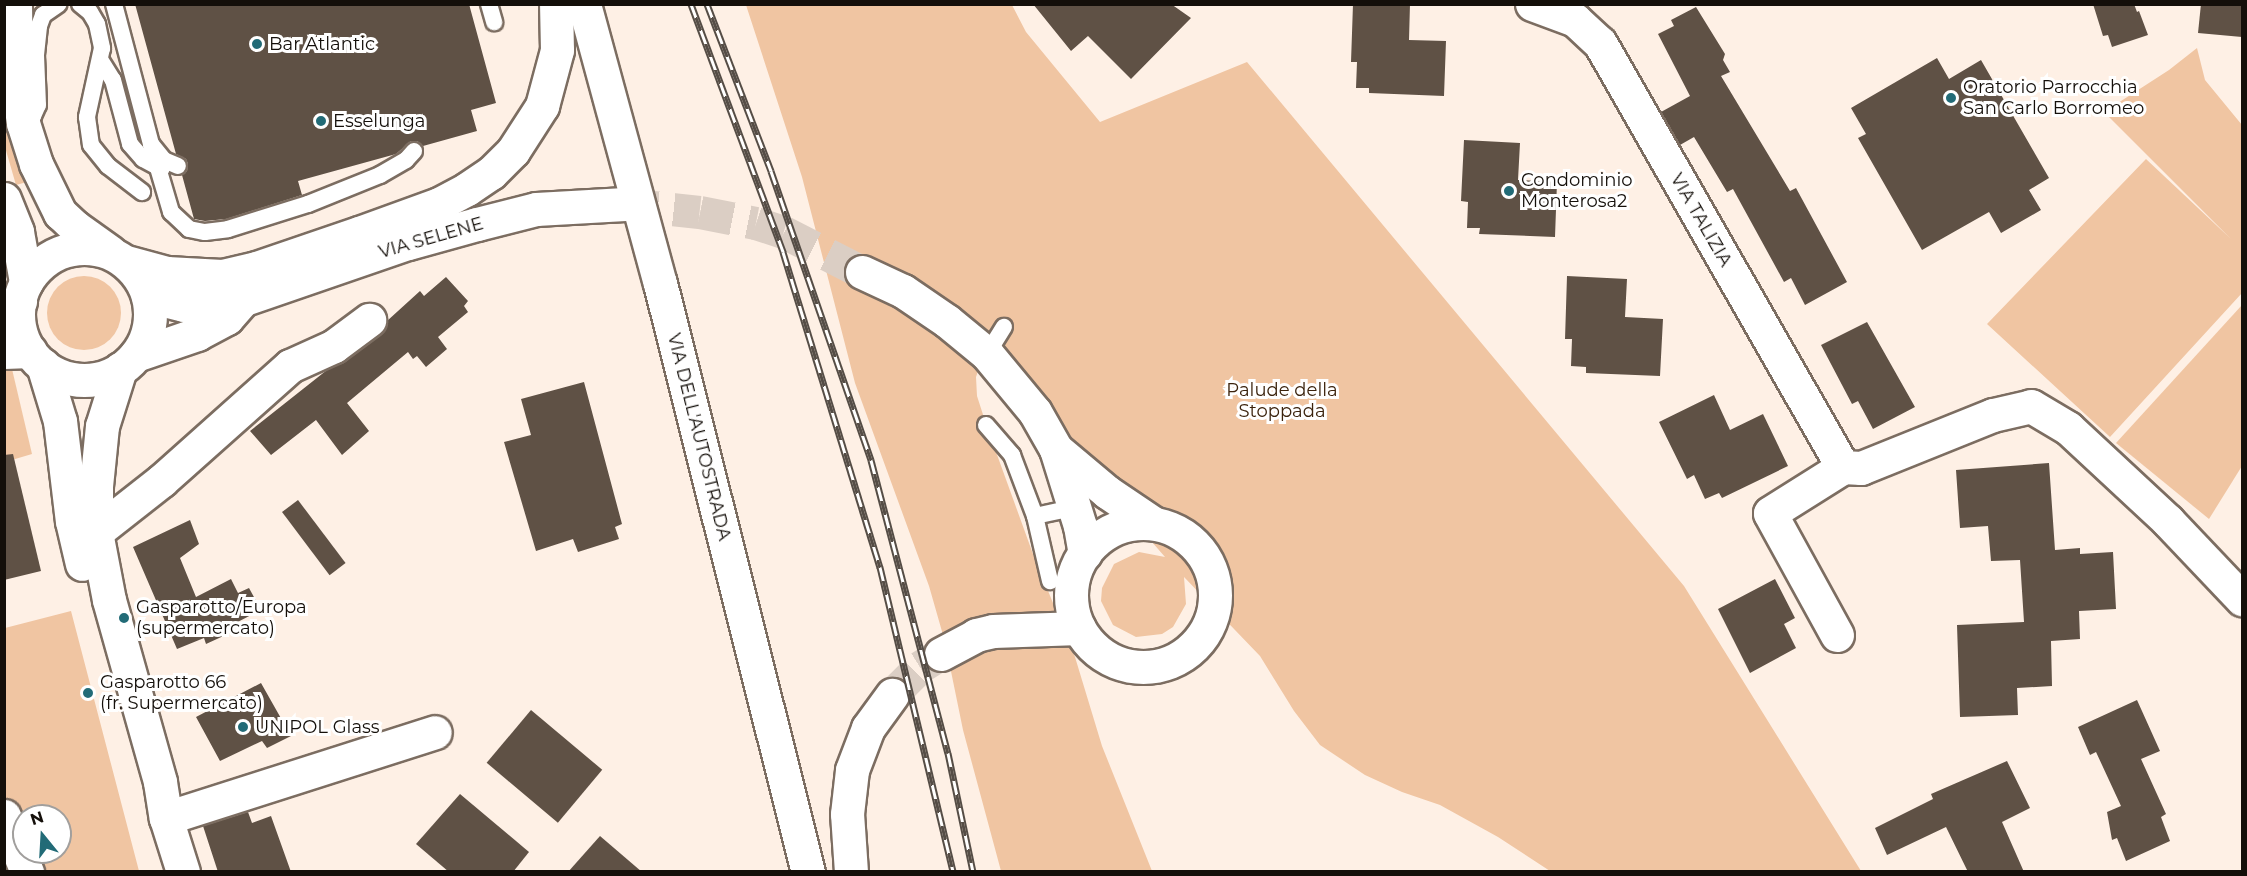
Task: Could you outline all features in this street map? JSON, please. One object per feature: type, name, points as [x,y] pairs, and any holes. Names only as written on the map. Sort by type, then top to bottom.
[{"type":"main road","points":[[15,4],[16,76],[23,123],[36,164],[60,213],[75,227],[119,258],[140,278],[148,296],[151,317],[146,337],[128,362],[102,426],[96,486],[96,532],[101,567],[160,782],[166,818],[183,872]]},
{"type":"main road","points":[[17,298],[38,266],[54,255],[73,249],[93,248],[173,274],[222,276],[256,268],[359,233],[439,204],[467,189],[491,173],[513,151],[542,106],[557,50],[556,4]]},
{"type":"main road","name":"VIA DELL'AUTOSTRADA","points":[[584,4],[660,283],[807,872]]},
{"type":"main road","name":"VIA TALIZIA","points":[[1532,4],[1575,20],[1600,43],[1843,467]]},
{"type":"main road","points":[[4,199],[17,232],[18,318],[26,356],[60,421],[72,521],[107,669],[150,795],[166,818]]},
{"type":"main road","name":"VIA SELENE","points":[[148,296],[199,306],[216,306],[242,300],[408,243],[477,224],[536,210],[625,204]]},
{"type":"main road","points":[[862,272],[912,297],[947,321],[987,354],[1035,412],[1056,449],[1085,554]]},
{"type":"main road","name":"VIA SELENE","points":[[128,362],[197,334],[227,318],[242,300]]},
{"type":"main road","points":[[96,532],[145,494],[290,366],[334,346],[369,320]]},
{"type":"main road","points":[[26,356],[60,375],[81,380],[101,378],[128,362]]},
{"type":"main road","points":[[1837,635],[1770,513],[1843,467],[1861,468],[1993,414],[2031,406],[2068,428],[2168,521],[2242,599]]},
{"type":"main road","points":[[1056,449],[1107,492],[1153,523],[1175,530],[1193,542],[1207,560],[1215,581],[1215,604],[1209,625],[1197,644],[1179,658],[1158,666],[1136,667],[1114,662],[1100,653],[1079,628],[1072,607],[1071,584],[1085,554],[1109,531],[1130,524],[1153,523]]},
{"type":"main road","points":[[96,486],[117,497],[145,494]]},
{"type":"main road","points":[[941,654],[958,643],[993,631],[1079,628]]},
{"type":"main road","points":[[851,872],[847,814],[852,770],[868,728],[892,694]]},
{"type":"main road","points":[[166,818],[435,732]]},
{"type":"main road","points":[[4,816],[27,872]]},
{"type":"lane","points":[[23,123],[33,116],[38,105],[36,55],[39,26],[43,15],[59,4]]},
{"type":"lane","points":[[80,4],[90,12],[97,24],[102,48],[101,61],[89,102],[88,135],[95,153],[142,192]]},
{"type":"lane","points":[[114,4],[167,204],[176,219],[189,229],[211,232],[267,218],[347,189],[396,167],[414,151]]},
{"type":"lane","points":[[489,4],[494,22]]},
{"type":"lane","points":[[101,61],[113,80],[130,144],[142,159],[157,168]]},
{"type":"lane","points":[[987,354],[1004,327]]},
{"type":"lane","points":[[986,425],[1012,455],[1035,516],[1050,581]]},
{"type":"lane","points":[[1035,516],[1074,508]]},
{"type":"green space","name":"Palude della Stoppada","points":[[746,5],[1012,5],[1026,32],[1100,122],[1247,62],[1684,586],[1861,871],[1550,871],[1498,837],[1440,805],[1402,792],[1365,775],[1320,745],[1294,711],[1260,656],[1184,577],[1186,604],[1173,627],[1162,634],[1136,637],[1113,625],[1101,601],[1102,588],[1114,564],[1139,552],[1165,557],[1131,518],[1064,427],[1027,382],[979,368],[976,377],[977,396],[987,427],[1033,554],[1075,657],[1102,746],[1152,871],[1001,871],[963,730],[945,642],[929,586],[855,383],[802,177]]},
{"type":"green space","points":[[2197,48],[2205,80],[2242,125],[2242,293],[2110,437],[1987,324],[2146,159],[2231,239],[2104,112],[2169,70]]},
{"type":"green space","points":[[4,104],[27,182],[16,185],[5,147]]},
{"type":"green space","points":[[77,276],[91,276],[105,282],[115,292],[121,306],[121,320],[115,334],[105,344],[91,350],[77,350],[63,344],[53,334],[47,320],[47,306],[53,292],[63,282]]},
{"type":"green space","points":[[2242,305],[2242,466],[2209,519],[2116,443]]},
{"type":"green space","points":[[4,335],[32,454],[5,462],[4,462]]},
{"type":"green space","points":[[71,611],[139,871],[5,872],[5,628]]},
{"type":"building","name":"Esselunga","points":[[135,4],[469,4],[496,103],[471,110],[477,131],[423,146],[417,141],[411,141],[396,154],[298,181],[302,195],[226,219],[205,221],[194,219],[182,175],[187,171],[188,164],[186,159],[176,154]]},
{"type":"building","points":[[1033,4],[1171,4],[1191,18],[1131,79],[1088,36],[1071,51]]},
{"type":"building","points":[[1353,4],[1410,4],[1409,40],[1446,41],[1444,96],[1369,93],[1369,88],[1356,88],[1357,62],[1351,62]]},
{"type":"building","points":[[2093,4],[2134,4],[2148,35],[2112,47],[2108,35],[2103,36]]},
{"type":"building","points":[[2201,4],[2242,4],[2242,37],[2198,33]]},
{"type":"building","points":[[1696,7],[1725,54],[1723,60],[1730,72],[1721,76],[1790,191],[1796,188],[1847,282],[1805,305],[1791,278],[1784,282],[1733,189],[1727,192],[1694,137],[1680,145],[1661,112],[1690,96],[1658,34],[1674,26],[1671,20]]},
{"type":"building","points":[[1937,58],[1949,79],[1981,60],[2049,178],[2029,190],[2041,210],[2001,233],[1989,212],[1922,250],[1858,138],[1866,134],[1851,108]]},
{"type":"building","name":"Condominio Monterosa2","points":[[1464,140],[1520,143],[1518,180],[1557,182],[1555,237],[1479,234],[1480,228],[1467,228],[1468,202],[1461,201]]},
{"type":"building","points":[[1567,276],[1627,279],[1625,317],[1663,319],[1660,376],[1586,373],[1586,367],[1571,366],[1572,339],[1565,339]]},
{"type":"building","points":[[446,277],[468,301],[464,306],[468,312],[438,337],[447,349],[426,367],[417,356],[413,359],[408,352],[347,403],[369,431],[342,455],[316,420],[271,455],[250,431],[327,370],[345,361],[380,335],[387,321],[420,291],[424,296]]},
{"type":"building","points":[[1867,322],[1915,407],[1873,429],[1858,401],[1852,404],[1821,345]]},
{"type":"building","points":[[584,382],[622,524],[615,527],[619,539],[578,552],[573,539],[536,551],[504,442],[531,435],[521,399]]},
{"type":"building","points":[[1714,395],[1730,430],[1763,414],[1788,466],[1722,498],[1719,493],[1705,499],[1694,475],[1687,479],[1659,422]]},
{"type":"building","points":[[13,454],[41,571],[4,580],[4,455]]},
{"type":"building","points":[[2049,463],[2055,550],[2080,548],[2080,554],[2113,552],[2116,609],[2079,611],[2080,639],[2051,641],[2052,686],[2017,688],[2018,715],[1960,717],[1957,625],[2024,622],[2020,560],[1991,561],[1988,526],[1960,528],[1956,470]]},
{"type":"building","points":[[298,500],[346,563],[330,575],[282,512]]},
{"type":"building","points":[[190,520],[199,544],[180,558],[196,597],[231,579],[238,593],[249,588],[261,610],[228,627],[230,633],[206,644],[204,638],[177,649],[133,547]]},
{"type":"building","points":[[1775,579],[1795,618],[1784,624],[1796,648],[1750,673],[1718,609]]},
{"type":"building","name":"UNIPOL Glass","points":[[261,683],[291,736],[267,748],[262,741],[220,761],[196,717]]},
{"type":"building","points":[[2137,700],[2160,751],[2141,759],[2166,814],[2161,817],[2170,841],[2126,861],[2117,838],[2112,840],[2107,812],[2121,806],[2096,752],[2090,755],[2078,727]]},
{"type":"building","points":[[531,710],[602,770],[558,823],[487,763]]},
{"type":"building","points":[[2007,761],[2030,808],[2002,822],[2024,872],[1968,872],[1946,827],[1887,855],[1875,828],[1933,799],[1931,794]]},
{"type":"building","points":[[460,794],[529,852],[513,872],[449,872],[416,844]]},
{"type":"building","points":[[248,812],[252,823],[271,816],[291,872],[218,872],[203,826]]},
{"type":"building","points":[[600,836],[642,872],[568,872]]},
{"type":"tunnel","points":[[625,204],[700,212],[756,223],[784,232],[862,272]]},
{"type":"tunnel","points":[[892,695],[920,667],[941,654]]},
{"type":"railway","points":[[691,4],[783,252],[880,567],[953,872]]},
{"type":"railway","points":[[707,4],[771,171],[871,460],[948,753],[973,872]]},
{"type":"place","name":"Bar Atlantic","points":[[257,44]]},
{"type":"place","name":"Oratorio Parrocchia San Carlo Borromeo","points":[[1951,98]]},
{"type":"place","name":"Esselunga","points":[[321,121]]},
{"type":"place","name":"Condominio Monterosa2","points":[[1509,191]]},
{"type":"place","name":"Gasparotto/Europa (supermercato)","points":[[124,618]]},
{"type":"place","name":"Gasparotto 66 (fr. Supermercato)","points":[[88,693]]},
{"type":"place","name":"UNIPOL Glass","points":[[243,727]]}]
